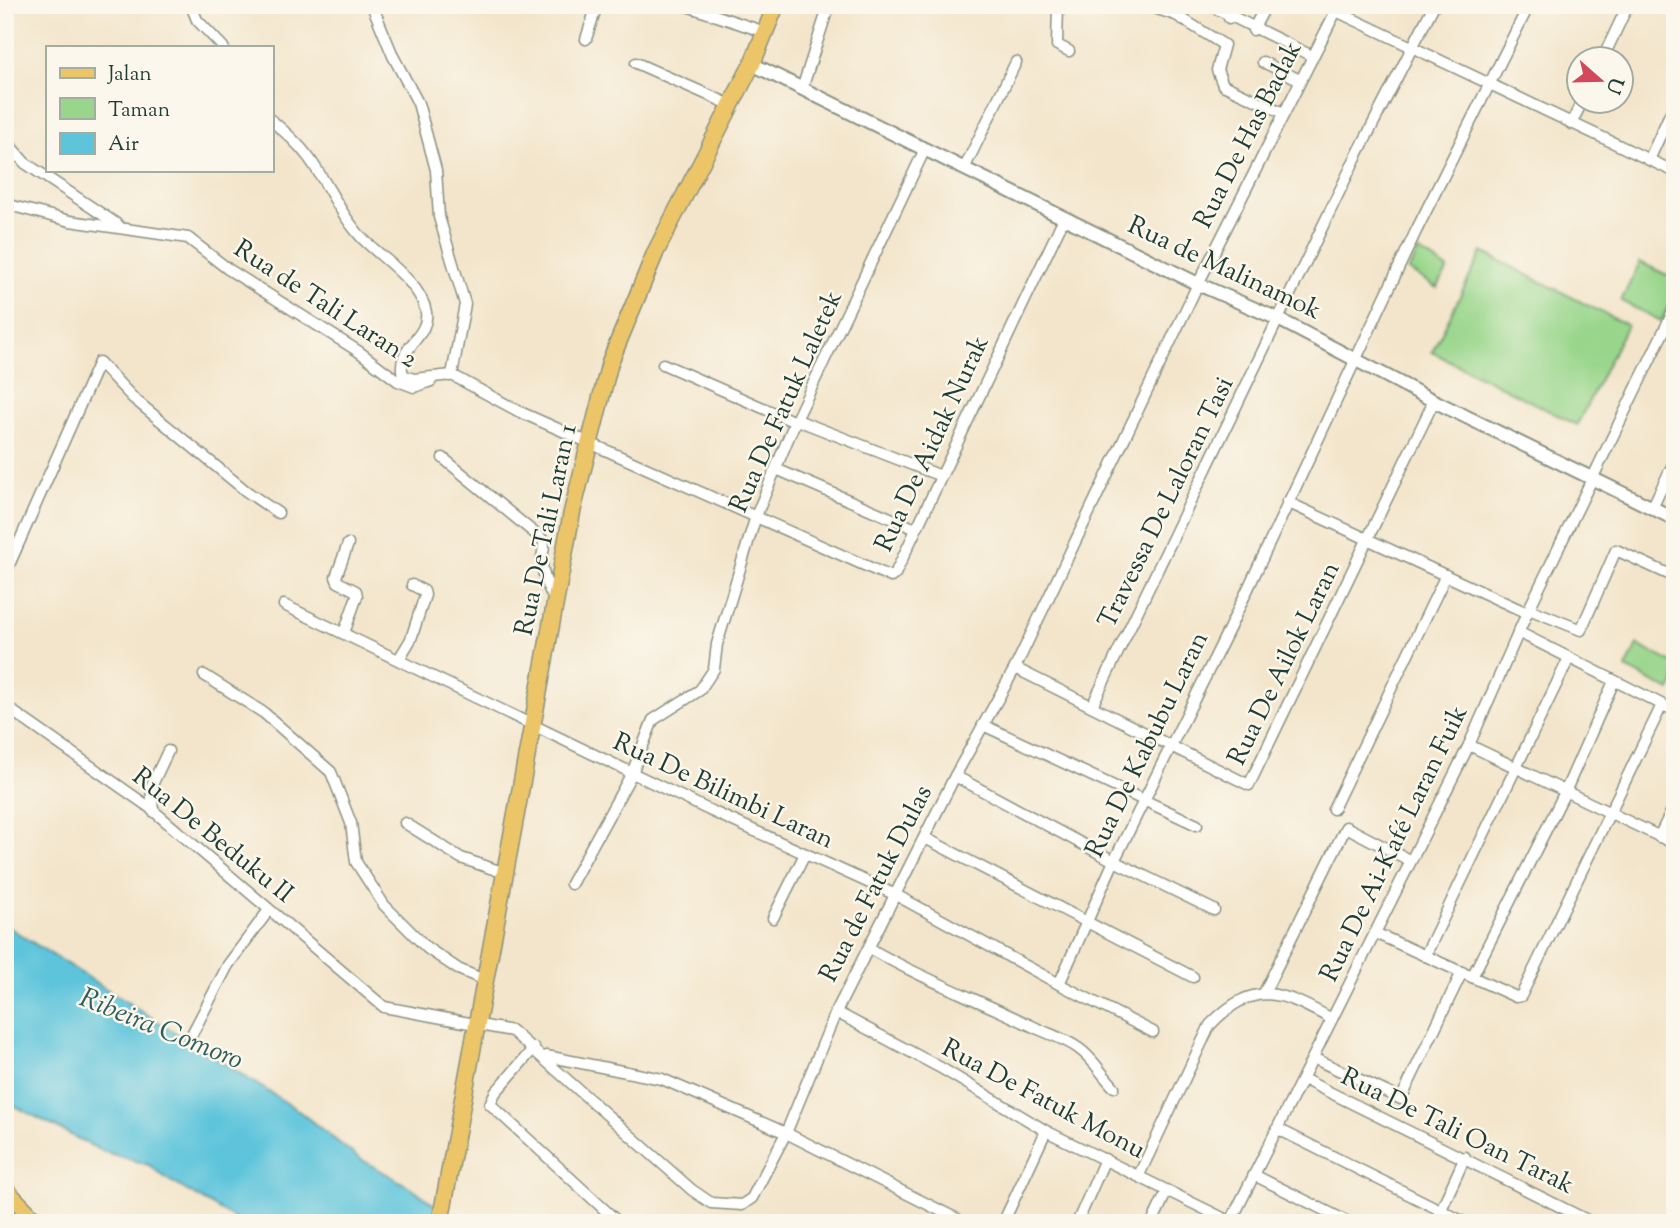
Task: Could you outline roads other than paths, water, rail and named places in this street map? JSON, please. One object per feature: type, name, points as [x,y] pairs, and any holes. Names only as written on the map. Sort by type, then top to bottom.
[{"type":"main road","name":"Rua De Tali Laran 1","points":[[440,1223],[572,512],[610,362],[656,251],[752,64],[776,5]]},
{"type":"main road","points":[[5,1189],[38,1223]]},
{"type":"street","points":[[191,5],[197,20],[222,46]]},
{"type":"street","name":"Rua de Tali Laran 2","points":[[5,204],[70,221],[188,238],[228,269],[358,351],[398,382],[414,387],[452,375],[465,303],[439,217],[436,170],[418,103],[393,56],[372,5]]},
{"type":"street","points":[[586,40],[597,5]]},
{"type":"street","points":[[684,5],[765,32]]},
{"type":"street","points":[[802,89],[829,5]]},
{"type":"street","points":[[1058,5],[1057,45],[1069,51]]},
{"type":"street","points":[[1145,5],[1178,10],[1224,45],[1217,70],[1223,85],[1284,113]]},
{"type":"street","points":[[1209,5],[1228,18],[1312,56]]},
{"type":"street","points":[[1228,18],[1235,5]]},
{"type":"street","points":[[1253,30],[1266,5]]},
{"type":"street","name":"Travessa De Laloran Tasi","points":[[1093,705],[1355,159],[1434,5]]},
{"type":"street","name":"Rua De Kabubu Laran","points":[[1059,984],[1085,922],[1170,743],[1229,629],[1356,358],[1529,5]]},
{"type":"street","points":[[1609,46],[1628,5]]},
{"type":"street","points":[[1338,8],[1571,124],[1675,172]]},
{"type":"street","name":"Rua De Has Badak","points":[[1198,284],[1338,8]]},
{"type":"street","points":[[964,169],[1016,62]]},
{"type":"street","points":[[1263,62],[1300,80]]},
{"type":"street","points":[[636,63],[731,105]]},
{"type":"street","name":"Rua de Malinamok","points":[[752,64],[1198,284],[1278,319],[1434,401],[1675,519]]},
{"type":"street","points":[[1648,160],[1675,103]]},
{"type":"street","points":[[1571,124],[1575,116]]},
{"type":"street","points":[[273,122],[294,139],[360,236],[411,285],[425,308],[425,324],[405,351],[400,365],[404,375],[413,379],[452,375]]},
{"type":"street","points":[[5,134],[12,148],[25,163],[121,227]]},
{"type":"street","name":"Rua De Fatuk Laletek","points":[[570,884],[632,773],[653,720],[700,690],[714,669],[717,644],[756,516],[796,421],[925,149]]},
{"type":"street","name":"Rua De Aidak Nurak","points":[[452,375],[520,412],[891,576],[895,574],[1064,218]]},
{"type":"street","name":"Rua de Fatuk Dulas","points":[[384,1007],[512,1031],[539,1052],[678,1181],[711,1203],[741,1205],[752,1198],[786,1133],[836,1012],[955,776],[1015,668],[1198,284]]},
{"type":"street","name":"Rua De Ai-Kafé Laran Fuik","points":[[1231,1222],[1409,860],[1469,746],[1518,632],[1590,479],[1673,315]]},
{"type":"street","points":[[5,574],[99,362],[133,398],[246,491],[278,513]]},
{"type":"street","points":[[663,364],[796,421],[940,476]]},
{"type":"street","name":"Rua De Ailok Laran","points":[[1015,668],[1170,743],[1249,785],[1434,401]]},
{"type":"street","points":[[443,458],[543,540],[545,544],[541,559],[544,579],[556,604]]},
{"type":"street","points":[[1652,508],[1675,460]]},
{"type":"street","points":[[776,469],[916,528]]},
{"type":"street","points":[[1287,502],[1528,611],[1581,630],[1616,550],[1675,577]]},
{"type":"street","points":[[344,633],[357,596],[338,582],[336,577],[348,544]]},
{"type":"street","points":[[1333,809],[1446,575]]},
{"type":"street","points":[[399,659],[411,639],[425,595],[424,590],[412,585]]},
{"type":"street","name":"Rua De Bilimbi Laran","points":[[284,605],[632,773],[896,895]]},
{"type":"street","points":[[1518,632],[1675,711]]},
{"type":"street","points":[[1425,956],[1569,658]]},
{"type":"street","points":[[204,675],[264,713],[331,772],[351,823],[356,862],[384,905],[427,948],[458,969],[484,980]]},
{"type":"street","points":[[1472,977],[1565,792],[1614,681]]},
{"type":"street","points":[[1374,933],[1516,997],[1521,996],[1662,705]]},
{"type":"street","name":"Rua De Beduku II","points":[[5,706],[153,811],[384,1007]]},
{"type":"street","points":[[983,725],[1197,825]]},
{"type":"street","points":[[1469,746],[1675,844]]},
{"type":"street","points":[[153,811],[151,787],[169,751]]},
{"type":"street","points":[[955,776],[1114,862],[1214,910]]},
{"type":"street","points":[[1659,837],[1675,803]]},
{"type":"street","points":[[405,823],[461,858],[505,873]]},
{"type":"street","points":[[1264,993],[1346,827],[1409,860]]},
{"type":"street","points":[[925,838],[1193,977]]},
{"type":"street","points":[[774,918],[805,853]]},
{"type":"street","points":[[896,895],[1153,1032]]},
{"type":"street","points":[[192,1034],[228,965],[269,910]]},
{"type":"street","points":[[869,948],[917,976],[984,1002],[1077,1046],[1114,1087]]},
{"type":"street","points":[[1313,1058],[1401,1099],[1462,972]]},
{"type":"street","points":[[1139,1175],[1210,1025],[1236,1003],[1254,993],[1275,992],[1332,1019]]},
{"type":"street","name":"Rua De Fatuk Monu","points":[[836,1012],[941,1068],[1046,1131],[1231,1222]]},
{"type":"street","points":[[619,1223],[490,1104],[495,1093],[539,1052],[662,1079],[786,1133],[965,1223]]},
{"type":"street","name":"Rua De Tali Oan Tarak","points":[[1303,1079],[1465,1157],[1593,1223]]},
{"type":"street","points":[[1278,1129],[1466,1223]]},
{"type":"street","points":[[1003,1223],[1046,1131]]},
{"type":"street","points":[[1435,1223],[1465,1157]]},
{"type":"street","points":[[1077,1223],[1105,1159]]},
{"type":"street","points":[[1254,1175],[1350,1223]]},
{"type":"street","points":[[1152,1223],[1167,1191]]},
{"type":"water","name":"Ribeira Comoro","points":[[5,925],[296,1109],[357,1157],[415,1190],[458,1223],[242,1223],[167,1179],[149,1165],[102,1151],[5,1101]]}]
